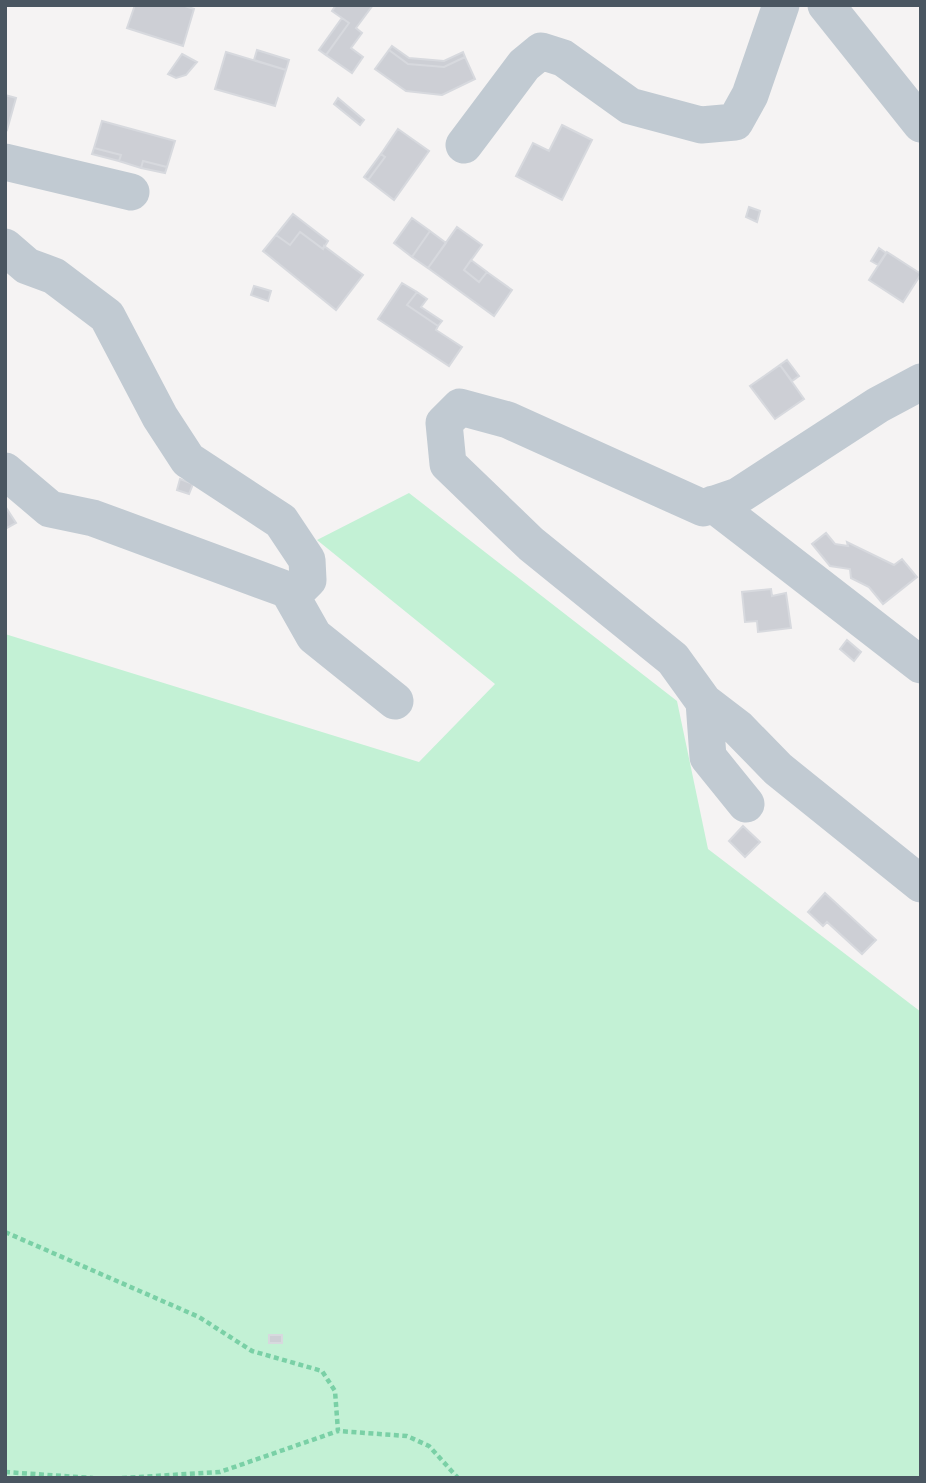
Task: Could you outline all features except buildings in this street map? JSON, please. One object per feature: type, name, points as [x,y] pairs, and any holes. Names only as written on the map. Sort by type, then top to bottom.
[{"type":"street","points":[[464,145],[524,65],[541,51],[563,58],[630,106],[701,125],[735,122],[750,95],[781,5]]},
{"type":"street","points":[[826,5],[921,124]]},
{"type":"street","points":[[5,162],[131,192]]},
{"type":"street","points":[[5,247],[27,266],[54,276],[107,316],[160,417],[188,460],[281,521],[307,559],[308,580],[300,588],[288,590],[93,519],[50,509],[5,471]]},
{"type":"street","points":[[921,382],[878,405],[738,496],[704,508],[508,420],[460,407],[444,423],[448,464],[531,544],[673,659],[704,702],[738,728],[778,769],[921,884]]},
{"type":"street","points":[[713,504],[921,665]]},
{"type":"street","points":[[288,590],[314,636],[395,701]]},
{"type":"street","points":[[704,702],[708,757],[746,804]]},
{"type":"path","points":[[5,1232],[200,1317],[252,1351],[322,1371],[334,1391],[338,1431]]},
{"type":"path","points":[[122,1478],[220,1472],[338,1431],[407,1436],[429,1446],[458,1478]]},
{"type":"path","points":[[5,1472],[93,1478]]},
{"type":"green space","points":[[409,493],[677,701],[708,849],[921,1012],[921,1478],[5,1478],[5,634],[419,762],[495,684],[317,540]]}]
